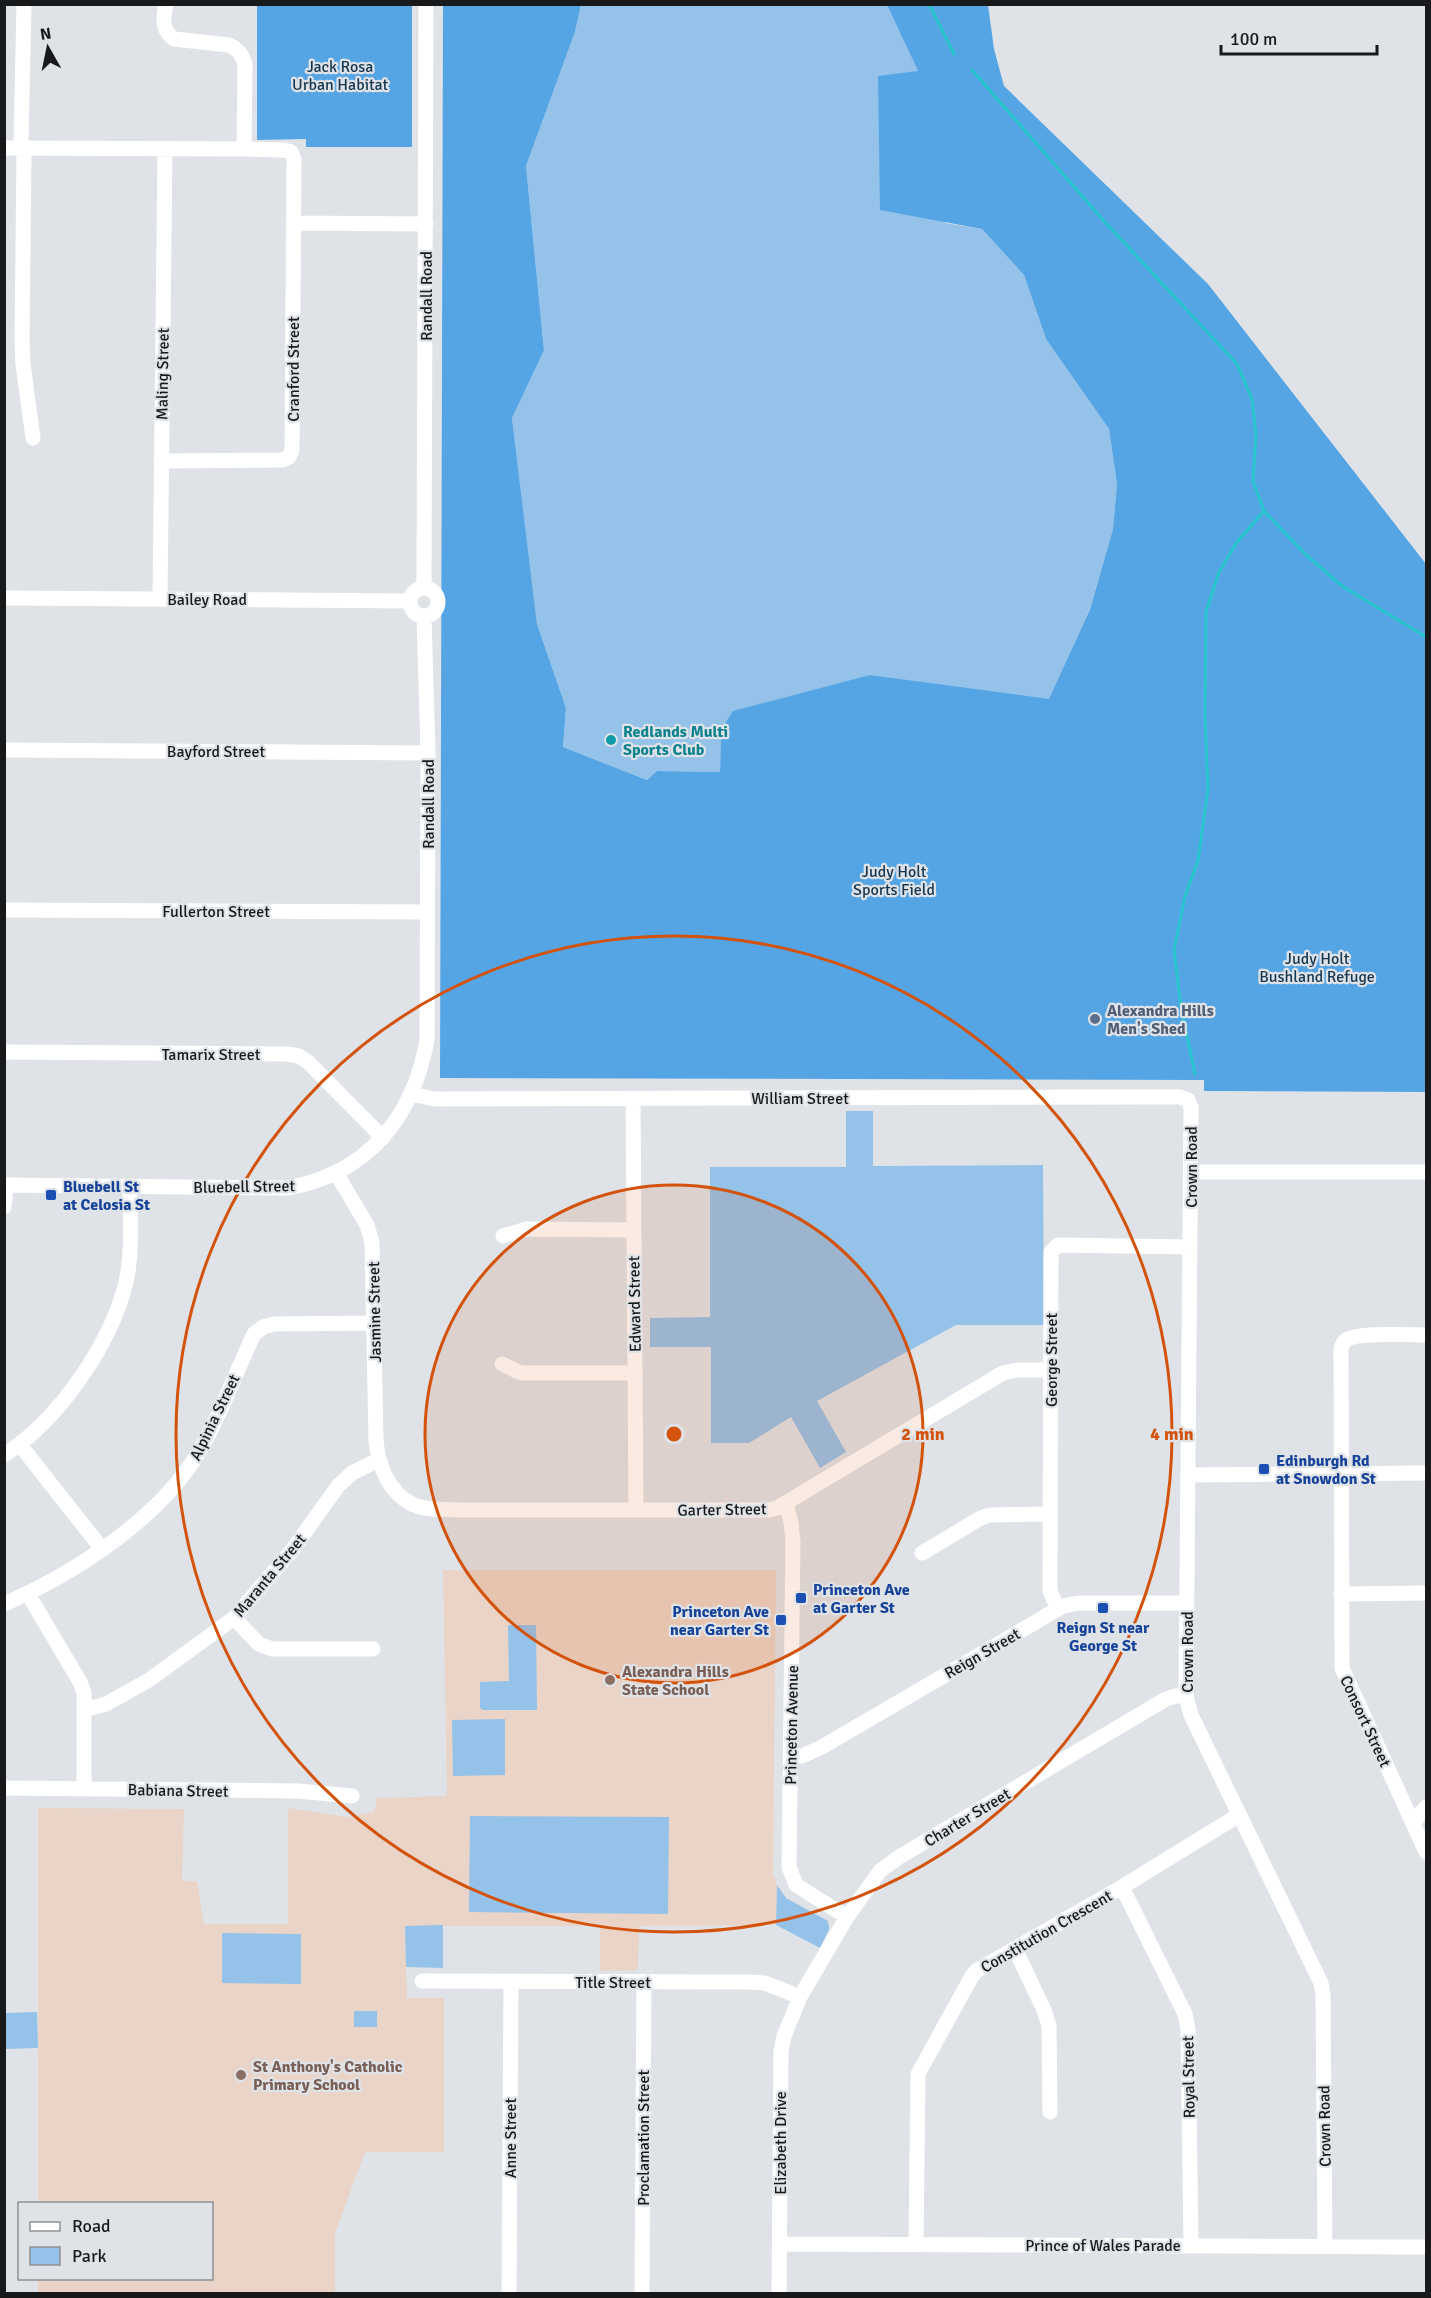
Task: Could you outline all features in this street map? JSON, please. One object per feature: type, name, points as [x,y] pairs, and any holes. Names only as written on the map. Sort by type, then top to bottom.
[{"type":"street","points":[[24,4],[23,356],[33,438]]},
{"type":"street","points":[[4,148],[244,148],[245,65],[242,56],[237,49],[229,45],[174,39],[167,34],[163,26],[166,4]]},
{"type":"street","name":"Randall Road","points":[[426,4],[424,587],[435,592],[439,600],[434,613],[424,616],[428,753],[428,991]]},
{"type":"street","name":"Maling Street","points":[[160,599],[165,148]]},
{"type":"street","name":"Cranford Street","points":[[161,461],[282,460],[289,457],[292,450],[294,159],[291,152],[244,148]]},
{"type":"street","points":[[295,223],[426,224]]},
{"type":"street","points":[[424,587],[415,591],[410,601],[414,613],[424,616]]},
{"type":"street","name":"Bailey Road","points":[[4,598],[410,601]]},
{"type":"street","name":"Bayford Street","points":[[4,750],[428,753]]},
{"type":"street","name":"Fullerton Street","points":[[4,910],[428,912]]},
{"type":"street","name":"Bluebell Street","points":[[5,1185],[274,1189],[301,1185],[336,1173],[358,1160],[382,1138],[411,1094],[422,1066],[427,1040],[428,991]]},
{"type":"street","name":"Tamarix Street","points":[[4,1052],[287,1054],[299,1056],[308,1062],[382,1138]]},
{"type":"street","name":"William Street","points":[[411,1094],[435,1099],[1180,1097],[1188,1100]]},
{"type":"street","name":"Edward Street","points":[[633,1099],[636,1509]]},
{"type":"street","name":"Crown Road","points":[[1188,1100],[1191,1107],[1191,1172],[1186,1696],[1191,1715],[1321,1983],[1323,1994],[1325,2247]]},
{"type":"street","points":[[1191,1172],[1426,1172]]},
{"type":"street","name":"Jasmine Street","points":[[336,1173],[370,1233],[373,1251],[378,1460]]},
{"type":"street","points":[[4,1207],[5,1185]]},
{"type":"street","points":[[4,1455],[21,1444],[56,1408],[83,1375],[101,1345],[117,1311],[127,1269],[130,1186]]},
{"type":"street","points":[[503,1236],[527,1229],[633,1230]]},
{"type":"street","name":"George Street","points":[[1058,1609],[1050,1591],[1051,1252],[1058,1245],[1190,1247]]},
{"type":"street","name":"Alpinia Street","points":[[4,1604],[28,1594],[102,1549],[162,1499],[182,1478],[200,1450],[254,1334],[262,1327],[274,1324],[375,1323]]},
{"type":"street","name":"Consort Street","points":[[1426,1335],[1360,1335],[1347,1339],[1343,1343],[1341,1348],[1340,1474],[1342,1668],[1426,1852]]},
{"type":"street","points":[[502,1364],[521,1373],[634,1373]]},
{"type":"street","name":"Garter Street","points":[[378,1460],[399,1495],[421,1507],[459,1510],[768,1510],[786,1505],[1003,1373],[1017,1370],[1052,1370]]},
{"type":"street","points":[[21,1444],[102,1549]]},
{"type":"street","name":"Maranta Street","points":[[84,1710],[106,1704],[149,1680],[234,1618],[293,1549],[338,1486],[352,1473],[378,1460]]},
{"type":"street","points":[[1188,1475],[1426,1473]]},
{"type":"street","name":"Princeton Avenue","points":[[786,1505],[793,1542],[789,1867],[795,1885],[847,1917]]},
{"type":"street","points":[[922,1553],[989,1515],[1050,1514]]},
{"type":"street","points":[[1341,1594],[1426,1593]]},
{"type":"street","points":[[28,1594],[80,1682],[84,1693],[84,1789]]},
{"type":"street","name":"Reign Street","points":[[791,1755],[802,1756],[822,1748],[1058,1609],[1078,1603],[1187,1603]]},
{"type":"street","points":[[234,1618],[259,1644],[272,1649],[373,1649]]},
{"type":"street","name":"Charter Street","points":[[800,1997],[847,1917],[879,1871],[1166,1699],[1186,1696]]},
{"type":"street","name":"Babiana Street","points":[[4,1788],[298,1791],[352,1796]]},
{"type":"street","points":[[1413,1823],[1426,1807]]},
{"type":"street","name":"Constitution Crescent","points":[[916,2244],[918,2074],[972,1976],[1239,1815]]},
{"type":"street","name":"Royal Street","points":[[1122,1887],[1185,2014],[1191,2245]]},
{"type":"street","points":[[1015,1949],[1044,2010],[1049,2026],[1050,2112]]},
{"type":"street","name":"Title Street","points":[[422,1981],[765,1983],[800,1997]]},
{"type":"street","name":"Anne Street","points":[[509,2294],[512,1982]]},
{"type":"street","name":"Proclamation Street","points":[[642,2294],[644,1983]]},
{"type":"street","name":"Elizabeth Drive","points":[[779,2294],[781,2051],[784,2036],[800,1997]]},
{"type":"street","name":"Prince of Wales Parade","points":[[780,2244],[1426,2247]]},
{"type":"shaded area","points":[[443,1570],[776,1570],[773,1872],[777,1885],[776,1925],[639,1926],[638,1970],[600,1971],[600,1926],[405,1926],[407,1998],[444,1998],[444,2152],[365,2152],[335,2233],[335,2293],[38,2294],[38,2280],[213,2280],[213,2202],[38,2202],[38,1808],[184,1809],[182,1880],[197,1882],[204,1924],[288,1924],[288,1808],[347,1817],[374,1812],[377,1798],[447,1796]]},
{"type":"green space","name":"Jack Rosa Urban Habitat","points":[[257,5],[412,5],[412,147],[306,147],[306,139],[257,140]]},
{"type":"green space","name":"Judy Holt Sports Field","points":[[443,5],[581,5],[575,32],[526,166],[544,350],[512,418],[537,624],[566,708],[563,747],[647,780],[657,771],[720,772],[721,730],[733,711],[870,675],[1049,699],[1090,609],[1113,529],[1117,484],[1109,429],[1046,339],[1024,275],[982,229],[880,210],[878,76],[918,71],[887,5],[988,5],[994,49],[1004,86],[1208,284],[1426,564],[1426,1092],[1204,1091],[1204,1080],[440,1078]]},
{"type":"green space","points":[[581,5],[887,5],[918,71],[945,223],[982,229],[1024,275],[1046,339],[1109,429],[1117,484],[1113,529],[1090,608],[1049,700],[870,675],[721,730],[720,772],[657,771],[647,780],[563,747],[566,708],[537,624],[512,418],[544,349],[526,166],[575,32]]},
{"type":"green space","points":[[846,1111],[873,1111],[873,1166],[1043,1165],[1044,1325],[956,1325],[817,1401],[846,1452],[820,1468],[791,1417],[749,1443],[711,1443],[711,1347],[650,1347],[650,1318],[710,1317],[710,1167],[846,1167]]},
{"type":"green space","points":[[508,1625],[536,1625],[537,1710],[483,1710],[480,1708],[480,1682],[509,1681]]},
{"type":"green space","points":[[505,1719],[505,1775],[453,1776],[452,1720]]},
{"type":"green space","points":[[470,1816],[669,1817],[668,1914],[469,1912]]},
{"type":"green space","points":[[777,1885],[786,1898],[828,1921],[829,1929],[820,1948],[776,1925]]},
{"type":"green space","points":[[443,1925],[443,1968],[406,1967],[405,1926]]},
{"type":"green space","points":[[222,1933],[301,1934],[301,1984],[222,1983]]},
{"type":"green space","points":[[354,2011],[377,2011],[377,2027],[354,2027]]},
{"type":"green space","points":[[37,2012],[38,2048],[5,2049],[5,2013]]},
{"type":"waterway","points":[[929,4],[954,54]]},
{"type":"waterway","points":[[972,70],[1104,221],[1237,364],[1252,399],[1256,435],[1253,481],[1264,511],[1305,554],[1342,586],[1426,637]]},
{"type":"waterway","points":[[1195,1074],[1181,1007],[1174,950],[1185,896],[1198,861],[1208,789],[1205,716],[1206,612],[1219,572],[1237,542],[1264,511]]},
{"type":"place","name":"Redlands Multi Sports Club","points":[[611,740]]},
{"type":"place","name":"Alexandra Hills Men's Shed","points":[[1095,1019]]},
{"type":"place","name":"Bluebell St at Celosia St","points":[[51,1195]]},
{"type":"place","name":"Edinburgh Rd at Snowdon St","points":[[1264,1469]]},
{"type":"place","name":"Princeton Ave at Garter St","points":[[801,1598]]},
{"type":"place","name":"Reign St near George St","points":[[1103,1608]]},
{"type":"place","name":"Princeton Ave near Garter St","points":[[781,1620]]},
{"type":"place","name":"Alexandra Hills State School","points":[[610,1680]]},
{"type":"place","name":"St Anthony's Catholic Primary School","points":[[241,2075]]},
{"type":"park label","name":"Judy Holt Bushland Refuge","points":[[1317,967]]}]
